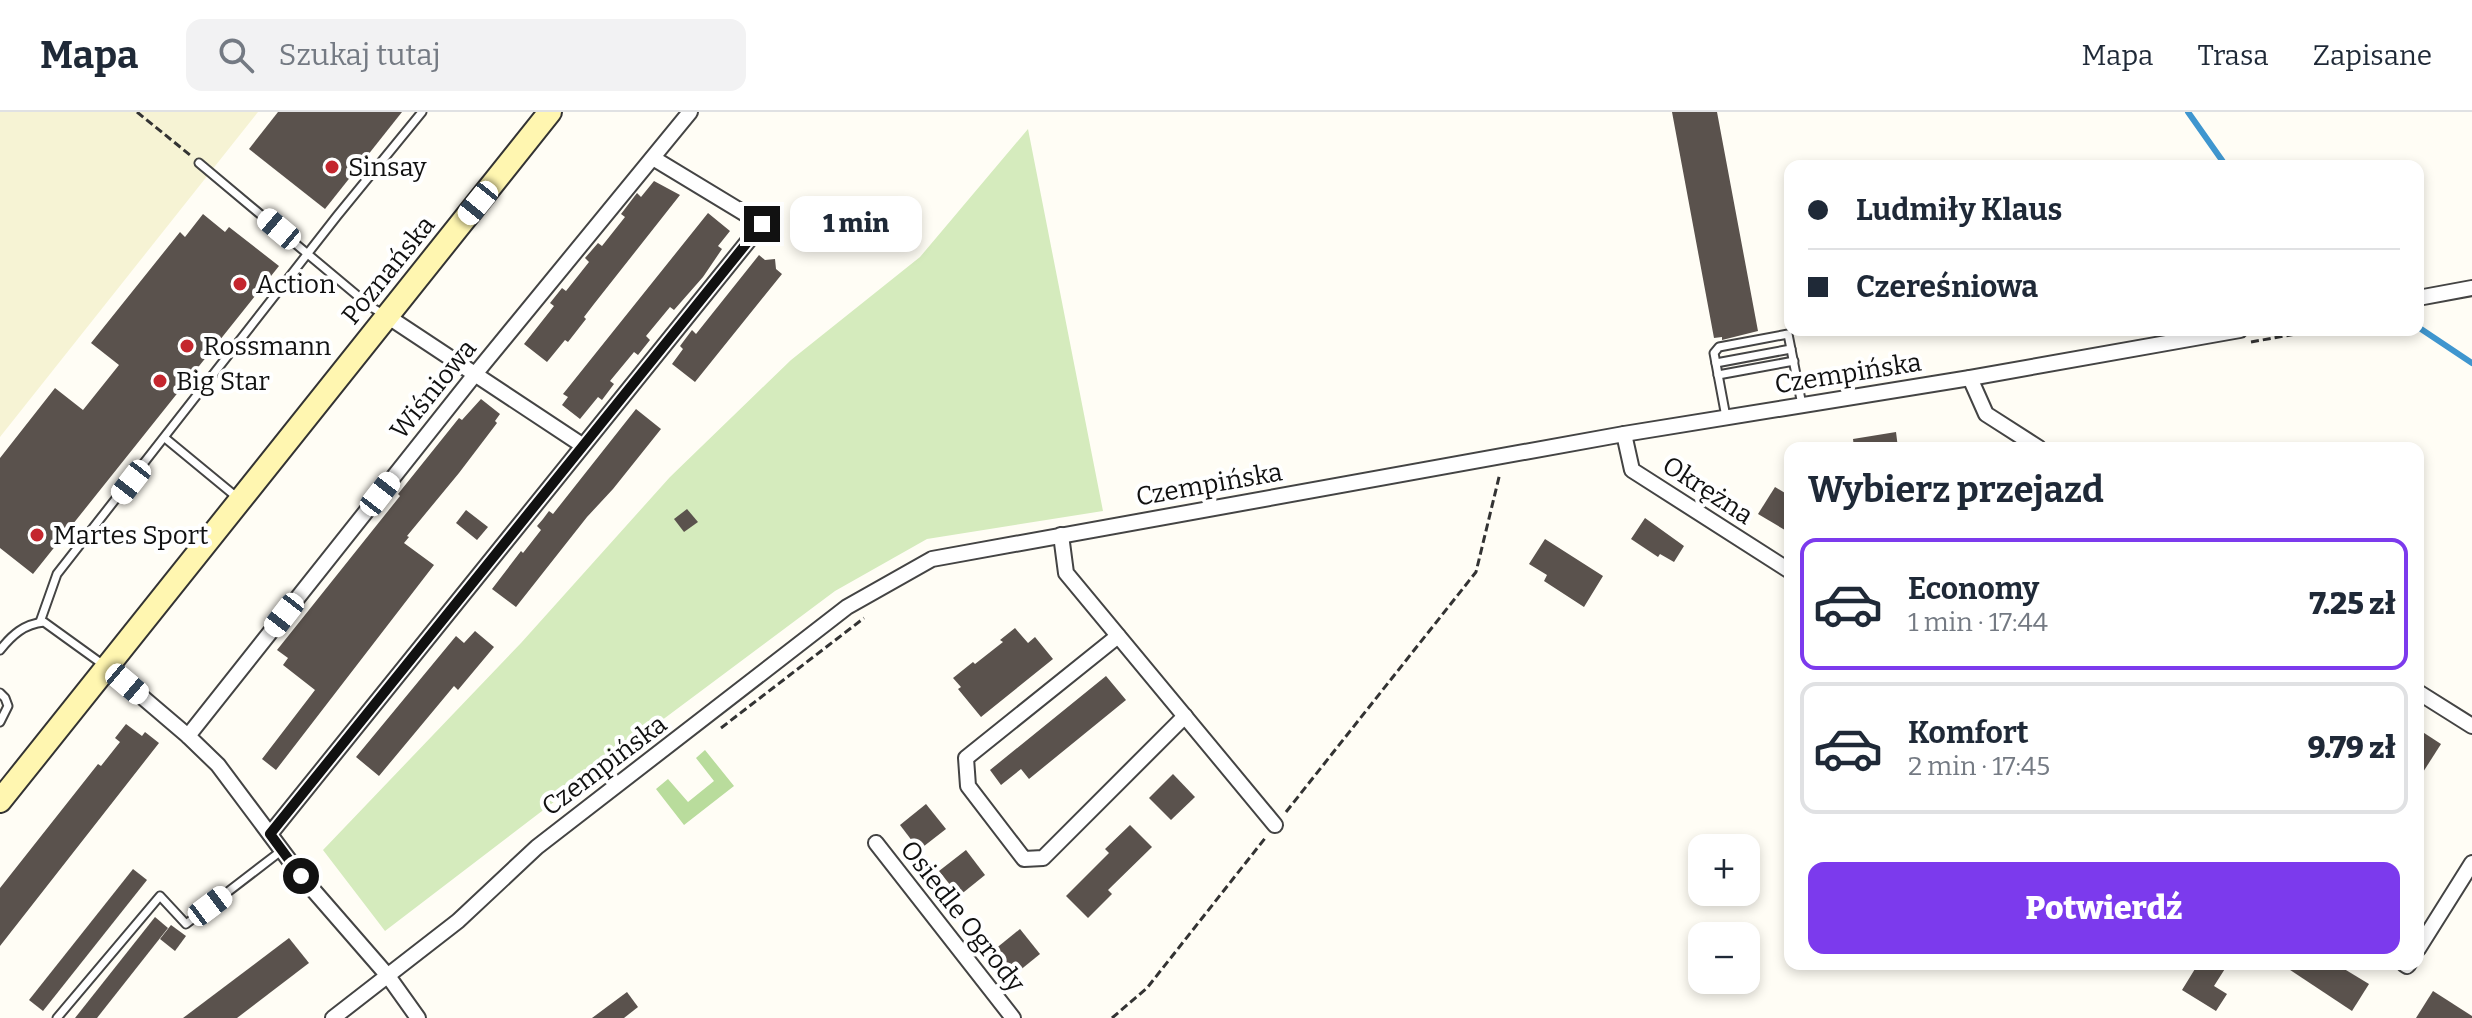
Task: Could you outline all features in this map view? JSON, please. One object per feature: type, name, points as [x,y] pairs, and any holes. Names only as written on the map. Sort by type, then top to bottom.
[{"type":"street","name":"Poznańska","points":[[0,801],[550,112]]},
{"type":"street","name":"Wiśniowa","points":[[188,736],[476,373],[690,112]]},
{"type":"street","points":[[270,834],[762,224],[653,158]]},
{"type":"street","points":[[2424,297],[2472,288]]},
{"type":"street","points":[[387,316],[582,445]]},
{"type":"street","name":"Czempińska","points":[[333,1018],[458,921],[537,847],[847,607],[932,559],[1624,434],[2240,337]]},
{"type":"street","points":[[1970,378],[1986,414],[2030,442]]},
{"type":"street","name":"Okrężna","points":[[1624,434],[1632,470],[1784,567]]},
{"type":"street","points":[[1061,535],[1066,573],[1275,825]]},
{"type":"street","points":[[1118,636],[966,758],[968,786],[1024,859],[1043,858],[1185,716]]},
{"type":"street","points":[[107,667],[218,765],[281,851],[388,976],[418,1018]]},
{"type":"street","points":[[2424,696],[2472,726]]},
{"type":"street","name":"Osiedle Ogrody","points":[[876,843],[1013,1018]]},
{"type":"street","points":[[2424,939],[2472,863]]},
{"type":"lane","points":[[40,622],[57,574],[422,112]]},
{"type":"lane","points":[[199,163],[371,307],[387,316]]},
{"type":"lane","points":[[1726,417],[1714,353],[1719,347],[1784,335]]},
{"type":"lane","points":[[1788,336],[1802,405]]},
{"type":"lane","points":[[1716,363],[1791,349]]},
{"type":"lane","points":[[1718,375],[1794,361]]},
{"type":"lane","points":[[165,438],[241,500]]},
{"type":"lane","points":[[0,650],[20,630],[40,622],[49,624],[107,667]]},
{"type":"lane","points":[[0,693],[8,706],[0,722]]},
{"type":"lane","points":[[57,1018],[160,896],[186,924],[281,851]]},
{"type":"path","points":[[137,112],[199,163]]},
{"type":"path","points":[[1112,1018],[1147,988],[1476,572],[1500,474],[1495,458]]},
{"type":"path","points":[[1491,476],[1500,474]]},
{"type":"path","points":[[712,735],[868,615]]},
{"type":"shaded area","points":[[0,112],[258,112],[0,437]]},
{"type":"green space","points":[[1028,129],[1103,511],[927,539],[835,591],[385,931],[323,850],[521,643],[670,477],[791,360],[920,257]]},
{"type":"green space","points":[[705,750],[734,786],[684,825],[656,789],[668,779],[688,802],[714,781],[696,758]]},
{"type":"building","points":[[278,112],[402,112],[325,209],[249,149]]},
{"type":"building","points":[[1672,112],[1717,112],[1758,331],[1722,340],[1722,337],[1714,338]]},
{"type":"building","points":[[654,181],[680,195],[584,317],[586,319],[568,342],[565,340],[547,362],[524,344],[554,306],[550,303],[562,288],[566,291],[589,262],[585,258],[598,243],[602,246],[625,217],[621,214],[637,193],[641,197]]},
{"type":"building","points":[[708,213],[730,231],[718,246],[722,249],[703,277],[674,310],[670,307],[646,336],[650,340],[638,355],[634,352],[610,381],[614,384],[602,400],[598,397],[580,419],[562,405],[568,397],[563,394]]},
{"type":"building","points":[[203,214],[225,232],[229,227],[279,266],[33,574],[0,548],[0,458],[55,388],[83,410],[119,365],[91,343],[180,232],[185,237]]},
{"type":"building","points":[[759,255],[765,260],[775,259],[776,269],[782,274],[695,382],[672,364],[683,349],[680,346],[692,330],[696,334]]},
{"type":"building","points":[[481,399],[500,414],[495,421],[497,423],[404,543],[434,565],[276,770],[262,759],[315,690],[283,665],[288,658],[277,650],[459,418],[462,420]]},
{"type":"building","points":[[636,409],[661,429],[516,607],[492,589],[541,530],[537,526],[549,511],[553,514]]},
{"type":"building","points":[[1896,432],[1897,442],[1853,442],[1853,439]]},
{"type":"building","points":[[1775,487],[1784,492],[1784,529],[1758,514]]},
{"type":"building","points":[[687,509],[698,522],[684,532],[674,519]]},
{"type":"building","points":[[466,510],[488,527],[477,540],[456,523]]},
{"type":"building","points":[[1645,518],[1684,546],[1674,562],[1660,554],[1658,557],[1631,539]]},
{"type":"building","points":[[1545,539],[1603,576],[1584,607],[1544,581],[1547,575],[1529,564]]},
{"type":"building","points":[[1015,628],[1028,643],[1035,637],[1053,659],[981,717],[953,678],[1003,642],[1000,640]]},
{"type":"building","points":[[475,631],[494,647],[458,690],[454,686],[379,776],[356,757],[456,636],[464,643]]},
{"type":"building","points":[[1106,676],[1126,700],[1029,779],[1021,769],[1001,785],[990,770]]},
{"type":"building","points":[[126,724],[142,736],[145,732],[159,743],[0,946],[0,888],[98,764],[101,766],[120,742],[115,738]]},
{"type":"building","points":[[2424,733],[2441,744],[2424,771]]},
{"type":"building","points":[[1173,774],[1195,797],[1171,820],[1149,798]]},
{"type":"building","points":[[926,804],[946,829],[919,850],[900,825]]},
{"type":"building","points":[[1130,825],[1152,847],[1108,890],[1112,894],[1088,918],[1066,896],[1109,853],[1105,849]]},
{"type":"building","points":[[966,850],[985,875],[959,896],[939,871]]},
{"type":"building","points":[[133,869],[147,880],[43,1011],[29,1000]]},
{"type":"building","points":[[155,917],[168,928],[97,1018],[75,1018]]},
{"type":"building","points":[[171,925],[186,936],[175,951],[160,939]]},
{"type":"building","points":[[1020,929],[1040,954],[1014,975],[994,950]]},
{"type":"building","points":[[289,938],[309,963],[237,1018],[183,1018]]},
{"type":"building","points":[[2194,970],[2224,970],[2214,986],[2227,994],[2216,1011],[2182,990]]},
{"type":"building","points":[[2290,970],[2346,970],[2369,984],[2352,1011]]},
{"type":"building","points":[[2433,991],[2472,1016],[2472,1018],[2416,1018]]},
{"type":"building","points":[[627,992],[638,1007],[624,1018],[592,1018]]},
{"type":"waterway","points":[[2188,112],[2222,160]]},
{"type":"waterway","points":[[2424,331],[2472,363]]},
{"type":"place","name":"Sinsay","points":[[332,167]]},
{"type":"place","name":"Action","points":[[240,284]]},
{"type":"place","name":"Rossmann","points":[[187,346]]},
{"type":"place","name":"Big Star","points":[[160,381]]},
{"type":"place","name":"Martes Sport","points":[[37,535]]},
{"type":"route","points":[[301,876],[270,834],[762,224]]}]
